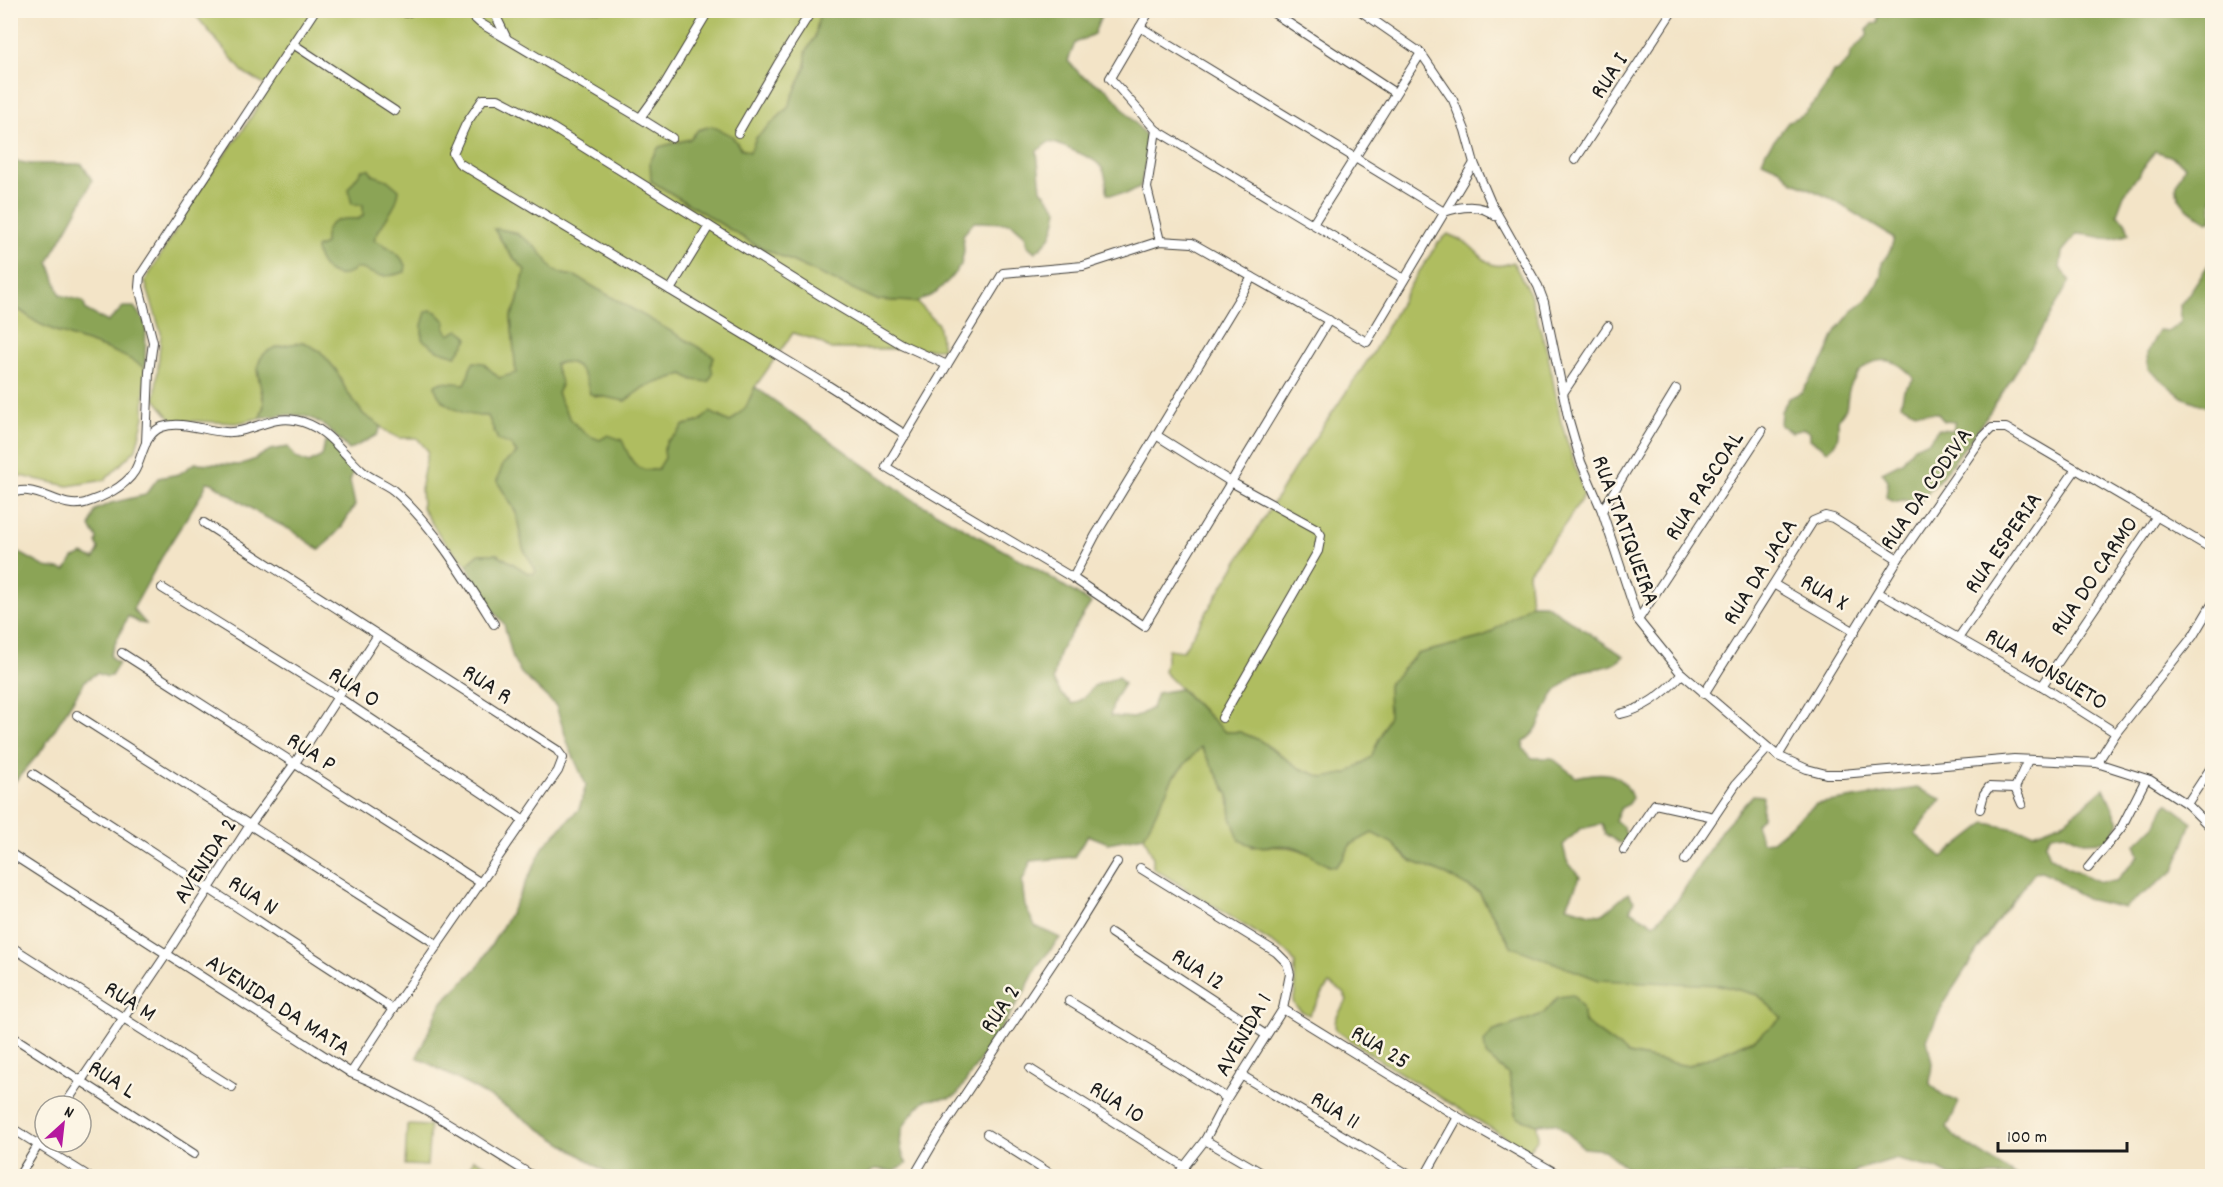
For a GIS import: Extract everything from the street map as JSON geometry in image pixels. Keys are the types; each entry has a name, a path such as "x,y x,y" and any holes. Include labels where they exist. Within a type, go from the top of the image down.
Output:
{"street":[{"path":"146,443 149,372 153,342 139,287 140,276 315,10"},
{"path":"400,10 406,13 415,10"},
{"path":"466,10 480,23 672,138"},
{"path":"493,10 508,39"},
{"path":"640,118 664,85 709,10"},
{"path":"738,134 812,10"},
{"path":"1150,10 1110,78 1156,130 1404,279"},
{"path":"1269,10 1395,93"},
{"name":"RUA ITATIQUEIRA","path":"1359,10 1421,53 1453,100 1465,130 1474,163 1506,232 1534,279 1544,302 1563,393 1581,462 1602,511 1638,620 1682,674 1778,756 1807,769 1826,774 2028,760 2097,763 2146,779 2187,804 2212,829"},
{"name":"RUA I","path":"1575,160 1673,10"},
{"path":"1140,27 1444,212 1456,208 1479,207 1489,211 1499,220 1506,232"},
{"path":"293,44 395,111"},
{"path":"1313,224 1421,53"},
{"path":"906,435 826,384 459,163 453,153 466,124 483,99 498,99 548,126 901,344 947,365"},
{"path":"1156,130 1147,188 1160,241"},
{"path":"1329,320 1144,626 1073,578 886,467 1003,273 1083,266 1160,241 1192,243 1329,320 1367,342 1474,163"},
{"path":"670,290 709,226"},
{"path":"1073,578 1095,536 1252,277"},
{"path":"1563,393 1608,326"},
{"path":"1602,511 1676,389"},
{"path":"10,493 26,490 69,505 86,503 127,481 135,471 146,443 154,432 172,425 234,432 268,421 284,419 305,423 323,430 363,472 392,490 425,524 461,572 494,624"},
{"name":"RUA DA CODIVA","path":"1778,756 1898,559 1982,438 1992,428 2006,428 2212,549"},
{"name":"RUA PASCOAL","path":"1638,620 1762,431"},
{"path":"1156,435 1231,482 1317,529 1321,535 1311,562 1222,718"},
{"name":"RUA ESPERIA","path":"1959,637 2076,469"},
{"name":"RUA DA JACA","path":"1704,694 1813,521 1825,516 1833,518 1898,559"},
{"name":"RUA DO CARMO","path":"2042,686 2157,516"},
{"path":"204,523 378,635"},
{"name":"RUA X","path":"1774,585 1855,632"},
{"name":"RUA O","path":"162,588 338,697 524,820"},
{"name":"RUA MONSUETO","path":"1879,593 2042,686 2116,733 2193,636 2212,604"},
{"name":"AVENIDA 2","path":"72,1094 250,825 295,763 378,635"},
{"name":"RUA R","path":"378,635 557,750 563,758 558,771 524,820"},
{"name":"RUA P","path":"122,653 481,883"},
{"path":"1620,714 1635,711 1671,686 1682,674"},
{"path":"77,715 438,945"},
{"path":"2097,763 2116,733"},
{"path":"1685,860 1737,784 1768,748"},
{"path":"2022,804 2015,788 2028,760"},
{"path":"2187,804 2212,766"},
{"name":"RUA N","path":"33,774 393,1009"},
{"path":"2088,868 2121,828 2146,779"},
{"path":"1980,809 1984,794 1989,787 2015,788"},
{"path":"1624,850 1655,804 1714,817"},
{"path":"351,1073 524,820"},
{"name":"AVENIDA DA MATA","path":"10,853 351,1073 386,1087 533,1176"},
{"name":"RUA 2","path":"914,1176 938,1135 1117,862"},
{"name":"AVENIDA 1","path":"1140,868 1276,952 1287,963 1290,974 1283,1009 1227,1098 1205,1140 1177,1176"},
{"name":"RUA 12","path":"1111,933 1266,1035"},
{"name":"RUA M","path":"10,946 232,1087"},
{"path":"1069,1001 1227,1098"},
{"name":"RUA 25","path":"1283,1009 1458,1117 1561,1176"},
{"name":"RUA L","path":"10,1035 194,1154"},
{"name":"RUA 10","path":"1030,1069 1185,1167"},
{"name":"RUA 11","path":"1241,1076 1411,1176"},
{"path":"1425,1176 1458,1117"},
{"path":"10,1127 33,1142"},
{"path":"987,1134 1054,1176"},
{"path":"1205,1140 1267,1176"},
{"path":"20,1176 33,1154"},
{"path":"53,1154 88,1176"}],"green space":[{"path":"1954,10 2212,11 2212,220 2208,222 2191,211 2178,196 2177,183 2185,165 2170,156 2155,151 2124,195 2117,214 2126,222 2129,234 2107,238 2077,234 2062,252 2060,268 2070,281 2019,368 1982,423 1920,502 1903,500 1894,502 1886,497 1888,480 1882,472 1902,462 1914,447 1929,441 1938,429 1953,430 1955,422 1944,421 1937,413 1915,412 1901,404 1904,390 1914,379 1898,364 1889,361 1872,363 1857,375 1848,394 1846,408 1838,420 1836,441 1828,451 1810,439 1810,432 1804,429 1792,432 1780,425 1781,411 1789,398 1802,392 1824,359 1837,330 1877,285 1882,263 1890,251 1894,238 1830,198 1792,181 1780,169 1762,161 1766,151 1789,121 1804,114 1825,88 1833,72 1838,71 1849,60 1850,53 1867,36 1867,30 1872,24 1878,22 1878,15 1882,11 1944,11 1947,14"},
{"path":"192,11 822,11 815,37 806,52 806,66 787,109 756,138 750,153 741,149 732,136 712,126 698,130 691,139 659,148 651,181 752,243 877,300 917,302 938,324 943,349 831,349 816,340 793,333 755,387 746,407 730,423 720,416 684,425 667,441 664,449 665,458 659,469 639,468 632,462 627,452 587,436 567,416 557,393 561,386 555,364 563,362 576,366 584,375 594,396 625,401 644,387 683,374 693,380 711,365 714,357 575,276 562,274 551,268 537,249 515,232 494,229 510,254 525,270 517,304 511,317 516,374 499,378 483,363 470,368 470,377 465,384 435,385 437,393 448,405 472,415 488,416 498,440 511,445 517,454 497,481 516,512 523,548 536,571 534,574 528,573 497,554 479,554 467,565 442,539 422,508 421,485 428,451 417,438 399,438 364,415 347,392 336,370 320,351 303,342 274,348 257,371 264,404 260,418 237,423 172,420 155,399 161,333 145,281 204,183 243,130 269,88 243,72"},
{"path":"822,11 1103,11 1094,34 1075,43 1068,61 1081,75 1108,90 1146,136 1146,162 1140,187 1126,194 1107,194 1105,173 1099,164 1088,157 1049,142 1037,151 1041,189 1058,210 1054,229 1046,243 1035,252 1027,245 1025,235 1011,223 974,222 963,235 964,251 961,265 934,294 917,302 877,300 752,243 651,181 650,161 659,147 690,139 698,130 712,126 732,136 741,149 750,152 756,138 787,109 806,66 806,52 815,37"},
{"path":"10,160 30,164 82,164 92,180 49,262 60,295 83,301 86,310 108,322 123,307 134,307 146,323 145,368 108,349 42,325 11,306"},
{"path":"369,169 373,175 387,180 399,190 392,210 374,240 399,256 406,265 405,272 382,276 355,268 349,273 336,275 320,262 316,248 325,244 327,230 334,222 358,219 363,216 363,205 352,204 348,189 362,170"},
{"path":"494,229 509,231 522,237 540,252 555,271 575,276 714,356 711,365 713,374 708,382 693,380 683,374 644,387 625,401 590,394 580,369 570,363 555,364 561,381 557,393 568,416 585,433 600,440 608,435 622,440 631,459 638,467 643,470 658,469 665,458 664,449 667,441 684,425 699,422 710,412 730,422 746,407 755,387 912,499 1042,572 1091,603 1060,650 1053,680 1061,694 1073,704 1085,697 1094,686 1118,677 1124,684 1115,698 1110,716 1134,718 1152,708 1157,693 1180,689 1225,732 1240,732 1259,740 1299,768 1324,778 1348,773 1371,757 1389,716 1388,685 1417,654 1484,637 1531,604 1545,604 1624,656 1612,665 1583,671 1572,676 1554,694 1536,730 1524,741 1523,748 1532,758 1552,758 1576,777 1602,773 1617,777 1628,789 1632,798 1629,804 1621,808 1615,820 1623,827 1627,836 1625,842 1619,843 1605,834 1602,824 1580,829 1563,845 1567,861 1580,877 1567,906 1590,913 1603,914 1628,893 1634,901 1630,910 1654,924 1677,901 1722,829 1753,795 1763,796 1762,817 1756,824 1762,842 1772,841 1816,804 1917,788 1941,799 1915,834 1942,857 1986,823 2034,833 2065,821 2104,788 2119,822 2109,841 2083,842 2065,833 2051,835 2045,844 2050,856 2067,867 2100,882 2116,881 2139,856 2135,844 2155,826 2167,803 2192,822 2174,871 2124,908 2086,899 2048,874 2041,871 2035,872 1992,928 1945,1001 1927,1039 1932,1063 1930,1084 1943,1095 1959,1102 1947,1128 1955,1137 2016,1176 1950,1176 1937,1169 1894,1159 1857,1170 1851,1176 1637,1176 1604,1150 1584,1148 1556,1123 1537,1124 1517,1117 1509,1075 1486,1055 1484,1042 1492,1032 1543,1014 1558,997 1573,995 1582,1007 1584,1022 1628,1054 1688,1066 1755,1039 1782,1018 1758,995 1720,985 1599,980 1512,947 1479,892 1447,875 1409,860 1392,843 1372,833 1350,845 1344,858 1335,867 1291,846 1247,844 1239,840 1231,817 1229,795 1201,747 1174,776 1144,836 1108,843 1088,835 1074,857 1031,861 1022,882 1025,906 1035,926 1060,938 1038,965 1024,993 957,1095 925,1100 906,1122 902,1129 901,1145 907,1164 894,1171 875,1169 865,1176 612,1176 497,1101 417,1057 442,1002 478,967 510,914 544,846 579,809 586,785 569,747 556,706 521,673 513,659 504,624 481,595 467,565 479,554 497,554 528,573 534,574 536,571 523,548 516,512 497,481 503,464 517,453 511,445 498,440 488,416 472,415 448,405 437,393 435,385 442,382 465,384 474,362 483,363 499,378 516,373 511,317 517,304 525,270 510,254"},
{"path":"1448,234 1467,243 1488,263 1498,266 1513,262 1530,294 1548,355 1561,422 1584,495 1528,573 1531,604 1484,637 1417,654 1388,685 1389,716 1371,758 1348,773 1324,778 1299,768 1259,740 1240,732 1225,732 1164,672 1168,649 1183,651 1294,469 1372,354 1411,284 1438,243"},
{"path":"2212,260 2212,409 2182,397 2148,369 2147,353 2159,330 2169,331 2181,322 2180,305"},
{"path":"10,306 55,331 108,349 145,368 144,417 136,449 105,480 68,486 11,474"},
{"path":"430,310 436,312 446,322 445,328 449,335 459,330 466,334 468,339 456,356 437,350 422,339 422,325 426,312"},
{"path":"303,342 320,351 336,370 347,392 364,415 381,426 377,435 349,450 328,429 310,418 289,415 260,418 264,397 258,373 260,359 274,348"},
{"path":"325,441 332,443 353,472 350,481 355,505 341,528 320,550 291,530 261,515 207,482 133,609 146,624 139,623 128,616 110,655 119,663 111,676 107,677 97,673 85,681 42,750 11,786 11,548 45,567 66,570 73,558 83,554 94,559 99,549 96,543 97,538 90,527 95,510 111,503 145,495 158,478 179,474 195,463 239,465 270,450 288,447 296,458 309,463 322,456"},
{"path":"1201,747 1229,795 1231,817 1252,847 1274,846 1301,850 1328,866 1344,858 1350,845 1372,833 1392,843 1409,860 1447,875 1479,893 1512,947 1720,985 1758,995 1783,1018 1755,1039 1688,1066 1628,1054 1584,1022 1582,1007 1558,997 1543,1014 1492,1032 1486,1055 1509,1075 1517,1117 1537,1124 1538,1138 1528,1151 1379,1060 1336,1030 1336,1018 1347,1000 1337,988 1329,984 1309,1015 1301,1011 1293,1003 1295,963 1287,952 1153,868 1153,858 1144,836 1174,776"},
{"path":"407,1125 430,1126 427,1166 405,1165"},
{"path":"474,1159 507,1176 465,1176"}]}
